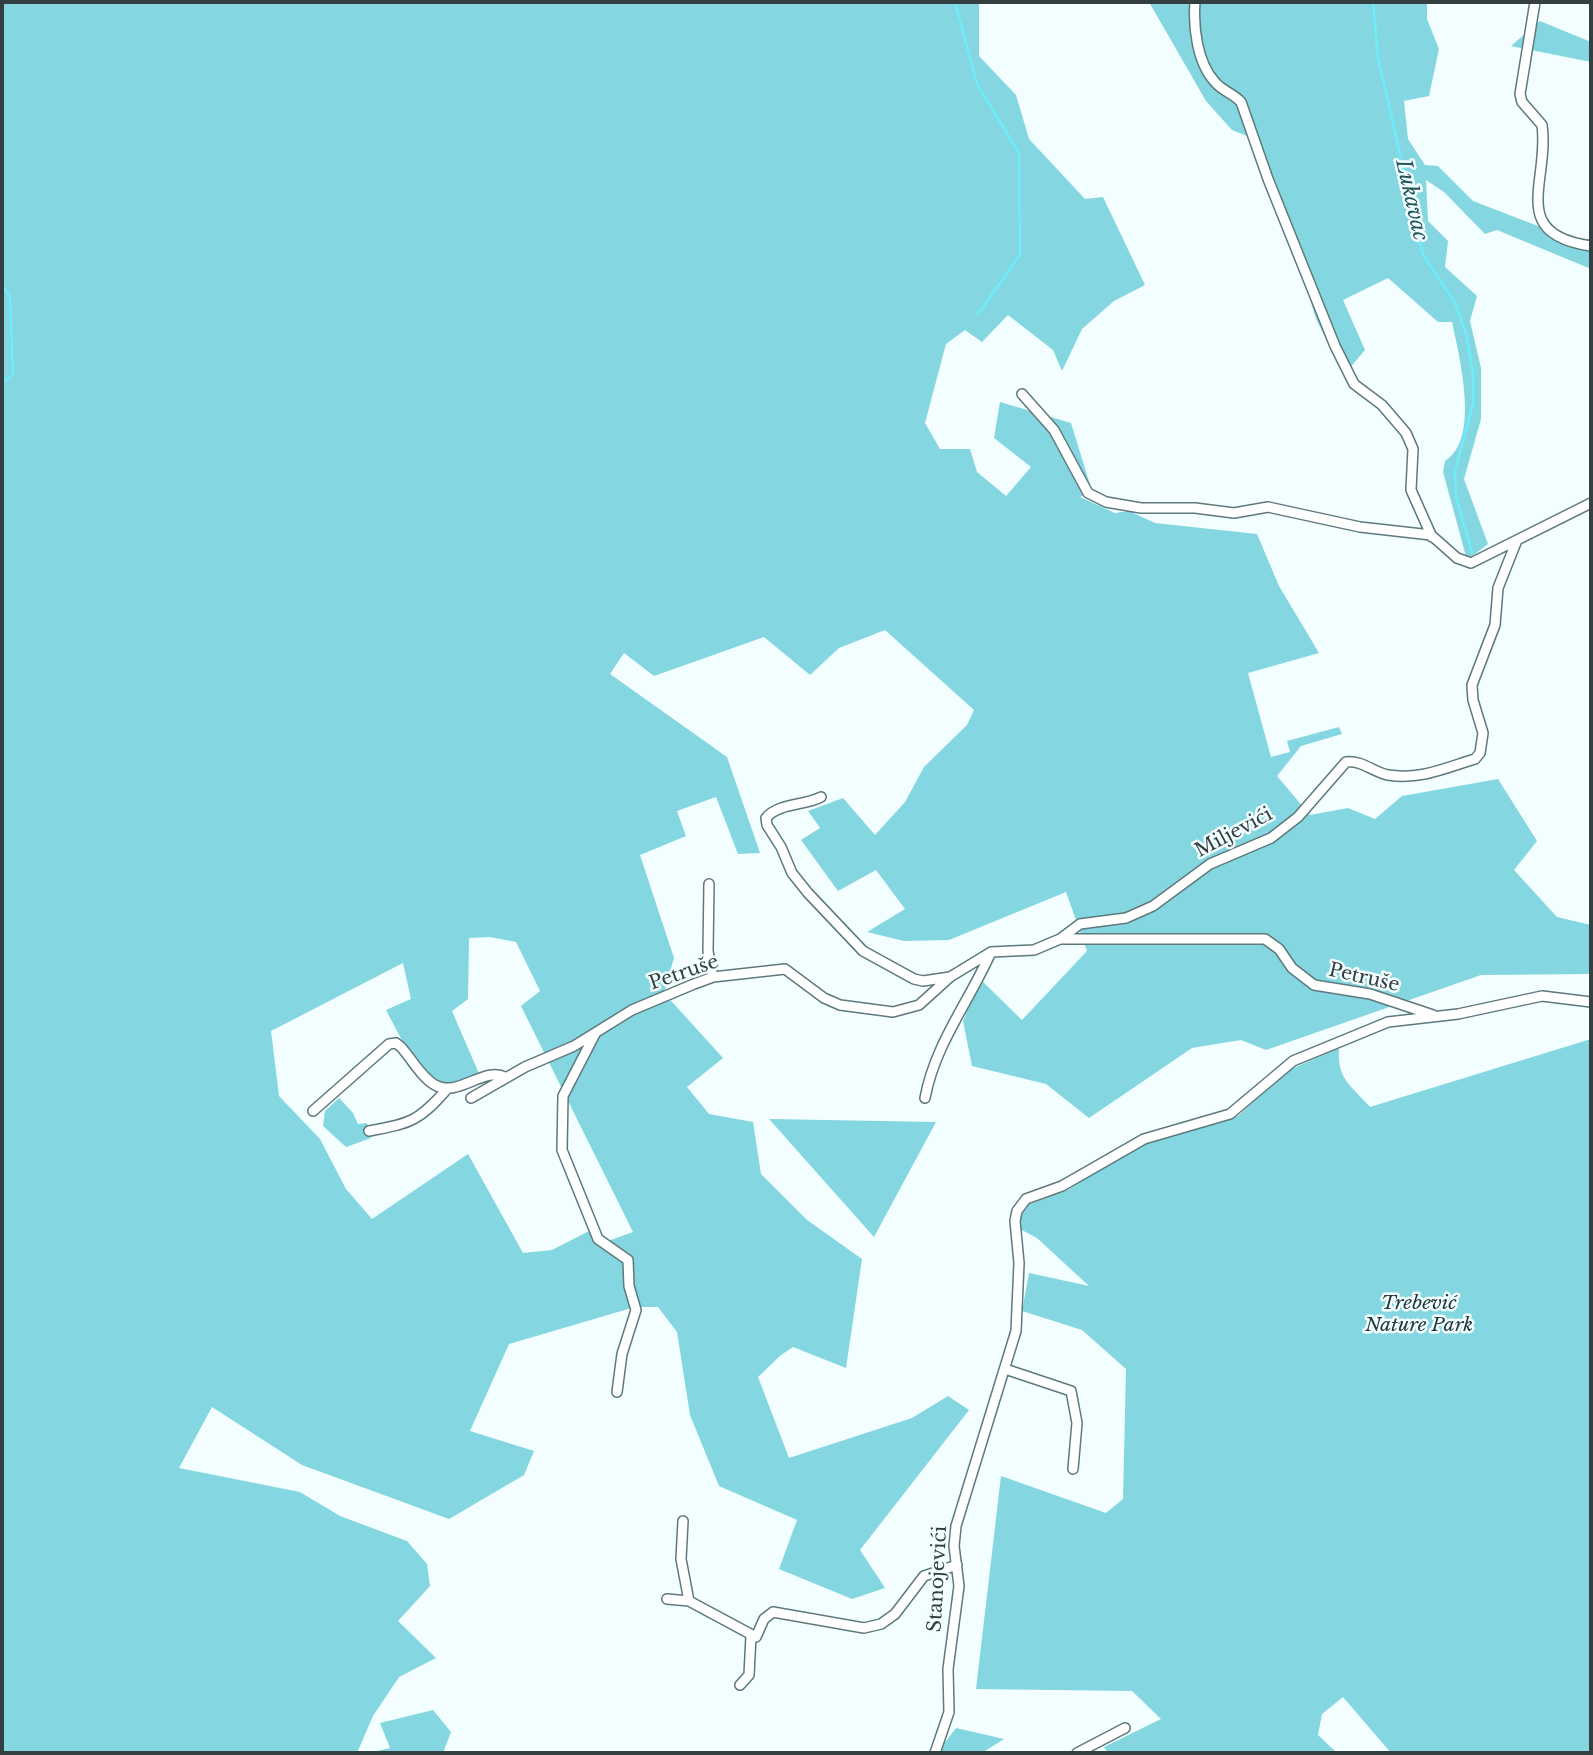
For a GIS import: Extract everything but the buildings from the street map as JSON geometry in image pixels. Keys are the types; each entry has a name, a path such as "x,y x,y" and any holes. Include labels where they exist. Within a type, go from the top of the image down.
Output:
{"street":[{"path":"1195,2 1195,25 1208,74 1216,85 1234,94 1241,102 1268,179 1335,346 1354,384 1382,405 1406,433 1413,449 1411,490 1432,537 1457,558 1471,564 1591,503"},
{"path":"1535,2 1520,94 1522,102 1542,125 1538,213 1544,226 1555,237 1568,243 1591,246"},
{"path":"1022,394 1054,430 1088,493 1118,506 1195,508 1234,513 1268,506 1360,527 1432,537"},
{"name":"Miljevići","path":"1060,939 1080,924 1126,918 1144,910 1210,864 1271,838 1298,817 1346,762 1354,761 1387,774 1431,776 1475,759 1483,733 1473,700 1472,685 1495,625 1498,588 1517,540"},
{"name":"Petruše","path":"821,797 810,803 776,809 766,818 769,830 798,882 863,951 914,979 923,981 950,977"},
{"path":"709,884 708,951 713,977"},
{"path":"1080,924 1087,940"},
{"name":"Petruše","path":"471,1098 505,1077 595,1033 632,1010 713,977 785,969 824,998 858,1009 894,1012 926,1001 950,977 991,952 1034,950 1060,939 1265,939 1279,949 1292,968 1314,985 1370,994 1437,1017"},
{"path":"925,1098 928,1080 948,1031 991,952"},
{"path":"1437,1017 1542,996 1591,1002"},
{"name":"Stanojevići","path":"935,1753 949,1712 948,1670 959,1586 954,1546 957,1526 1016,1331 1019,1263 1015,1221 1017,1211 1026,1199 1062,1186 1144,1139 1230,1114 1293,1061 1388,1022 1437,1017"},
{"path":"595,1033 563,1096 562,1150 598,1239 628,1260 629,1286 636,1310 622,1354 617,1392"},
{"path":"313,1111 389,1044 401,1046 435,1085 448,1088 489,1076 505,1077"},
{"path":"369,1131 397,1126 425,1115 448,1088"},
{"path":"1005,1369 1071,1391 1077,1423 1073,1468"},
{"path":"683,1521 681,1559 689,1601"},
{"path":"667,1599 689,1601 756,1637 764,1619 773,1612 864,1628 881,1624 895,1614 923,1576 957,1564"},
{"path":"740,1685 749,1675 751,1636"},
{"path":"1077,1753 1125,1728"}],"green space":[{"path":"2,2 979,2 979,56 1016,95 1029,139 1085,199 1103,197 1145,285 1114,301 1082,329 1062,371 1053,350 1008,315 982,342 965,330 946,344 925,423 940,449 970,449 977,472 1006,496 1031,467 994,438 1000,402 1071,423 1092,491 1080,497 1115,513 1129,511 1155,523 1257,534 1279,586 1319,653 1248,673 1271,757 1290,752 1287,741 1339,727 1342,734 1301,746 1277,776 1310,815 1348,808 1375,819 1402,796 1498,779 1537,841 1514,870 1557,917 1591,925 1591,974 1481,975 1266,1050 1241,1040 1192,1048 1089,1118 1046,1084 972,1066 963,1021 980,979 1022,1020 1087,951 1066,892 949,940 904,941 867,932 905,909 876,870 838,891 801,840 820,828 808,811 843,798 875,835 905,802 924,767 967,725 974,710 885,630 839,648 810,675 764,637 654,676 624,653 610,674 727,757 760,853 738,854 716,797 677,811 686,836 640,855 674,958 664,993 723,1058 687,1087 709,1114 753,1122 761,1174 807,1220 862,1259 846,1368 793,1347 758,1377 789,1458 912,1418 948,1396 969,1410 860,1550 885,1588 852,1599 779,1569 797,1520 719,1486 690,1415 677,1332 658,1307 635,1307 509,1344 470,1431 534,1451 524,1475 449,1519 302,1465 212,1407 179,1468 300,1492 340,1516 407,1541 427,1564 430,1586 398,1621 436,1658 399,1677 373,1716 357,1753 2,1753","holes":["490,937 516,942 540,991 521,1006 633,1232 605,1242 591,1230 552,1250 523,1253 468,1154 372,1219 346,1189 320,1139 279,1096 271,1031 403,963 411,999 386,1010 406,1048 438,1084 454,1085 480,1076 452,1011 468,999 469,938"]},
{"path":"1149,2 1427,2 1427,19 1439,49 1429,96 1404,101 1408,139 1425,165 1438,166 1473,201 1569,238 1591,239 1591,269 1497,230 1485,234 1444,192 1426,180 1428,221 1448,241 1445,267 1477,296 1470,321 1481,368 1481,419 1464,479 1488,544 1467,560 1443,472 1445,461 1456,450 1462,435 1465,416 1465,396 1452,322 1438,322 1388,278 1343,300 1365,350 1344,375 1316,319 1284,212 1255,139 1232,130 1206,101"},
{"path":"1540,21 1591,42 1591,62 1511,46"},
{"name":"Trebević Nature Park","path":"1591,1039 1591,1753 1391,1753 1343,1697 1322,1714 1318,1735 1337,1753 1108,1753 1104,1747 1161,1719 1132,1691 976,1689 1001,1476 1106,1513 1123,1499 1126,1369 1082,1330 1022,1311 1029,1273 1089,1286 1037,1238 1018,1228 1019,1216 1028,1205 1068,1190 1139,1145 1179,1130 1238,1116 1287,1071 1339,1048 1343,1075 1370,1107"},
{"path":"339,1098 353,1113 358,1124 367,1123 371,1138 346,1147 323,1126 325,1111"},
{"path":"769,1119 936,1122 874,1237"},
{"path":"433,1710 451,1732 443,1753 369,1753 390,1748 380,1723"},
{"path":"956,1728 1004,1739 985,1751 987,1753 937,1753"}],"waterway":[{"path":"955,2 977,84 1019,153 1020,255 978,314"},
{"name":"Lukavac","path":"1373,2 1378,58 1423,255 1455,303 1467,337 1473,375 1473,404 1455,471 1456,496 1472,552"},
{"path":"2,284 10,297 13,374 2,383"}]}
